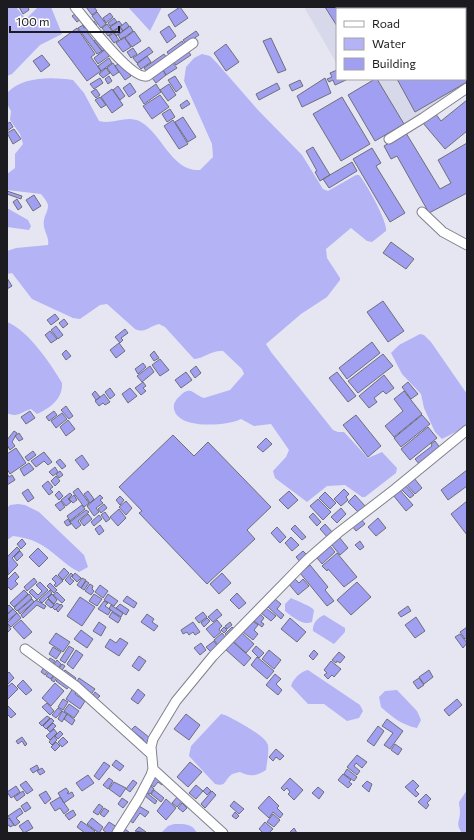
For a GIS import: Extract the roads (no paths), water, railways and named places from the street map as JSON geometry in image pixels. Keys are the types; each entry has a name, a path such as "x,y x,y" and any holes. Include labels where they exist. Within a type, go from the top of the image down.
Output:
{"street":[{"path":"75,7 112,52 132,71 140,76 147,76 193,42"},
{"path":"388,139 424,118 467,88"},
{"path":"422,212 443,232 467,245"},
{"path":"117,833 139,798 153,769 151,747 153,739 176,701 213,656 307,560 338,533 467,430"},
{"path":"25,649 76,686 152,754"},
{"path":"153,769 223,833"}],"water":[{"path":"7,7 16,7 26,19 37,8 51,7 62,34 40,45 12,74 7,76"},
{"path":"128,7 162,7 150,31"},
{"path":"202,54 210,56 217,63 257,109 302,155 323,189 328,191 356,175 359,175 371,194 384,220 386,231 372,242 367,241 351,228 326,249 327,258 340,280 327,297 301,314 266,344 333,430 344,432 368,458 382,452 397,468 396,473 365,497 362,497 345,485 327,486 307,502 275,478 273,471 286,457 289,450 271,424 254,426 241,419 225,423 204,424 193,423 177,416 174,409 174,403 185,392 191,391 204,398 230,390 244,374 242,369 223,351 194,359 165,327 159,324 142,331 135,329 107,304 100,305 80,319 73,318 32,299 12,273 7,274 7,251 16,248 48,245 48,239 44,227 44,218 48,205 41,194 7,190 7,174 15,168 15,154 23,144 20,134 10,120 11,111 7,104 7,93 21,83 38,79 56,78 73,80 84,93 99,121 110,122 131,119 141,122 182,165 190,169 200,170 213,157 212,144 184,81 186,67 194,58"},
{"path":"7,208 28,220 31,226 29,230 7,227"},
{"path":"7,322 23,332 31,340 45,357 62,383 62,389 55,402 47,409 37,414 31,409 17,415 7,413"},
{"path":"420,334 424,335 431,342 467,394 467,426 442,439 435,432 424,408 421,394 402,374 391,353 399,345"},
{"path":"10,505 25,505 39,512 84,555 88,567 79,572 68,566 43,546 29,539 13,536 7,540 7,508"},
{"path":"291,598 314,610 312,622 301,622 285,611 285,604"},
{"path":"324,615 345,628 345,632 334,644 313,631 313,626 316,621"},
{"path":"308,670 360,705 363,711 359,718 347,721 324,704 308,704 291,686 298,676"},
{"path":"397,690 417,711 421,720 417,728 398,720 381,707 379,697 385,691"},
{"path":"221,714 249,728 266,741 268,745 268,758 266,770 259,774 253,775 247,775 240,772 234,773 223,784 219,785 215,784 189,756 191,746"},
{"path":"467,790 467,833 462,833 458,825 460,812 459,802"},
{"path":"174,824 184,824 193,827 197,833 161,833 168,826"}]}
